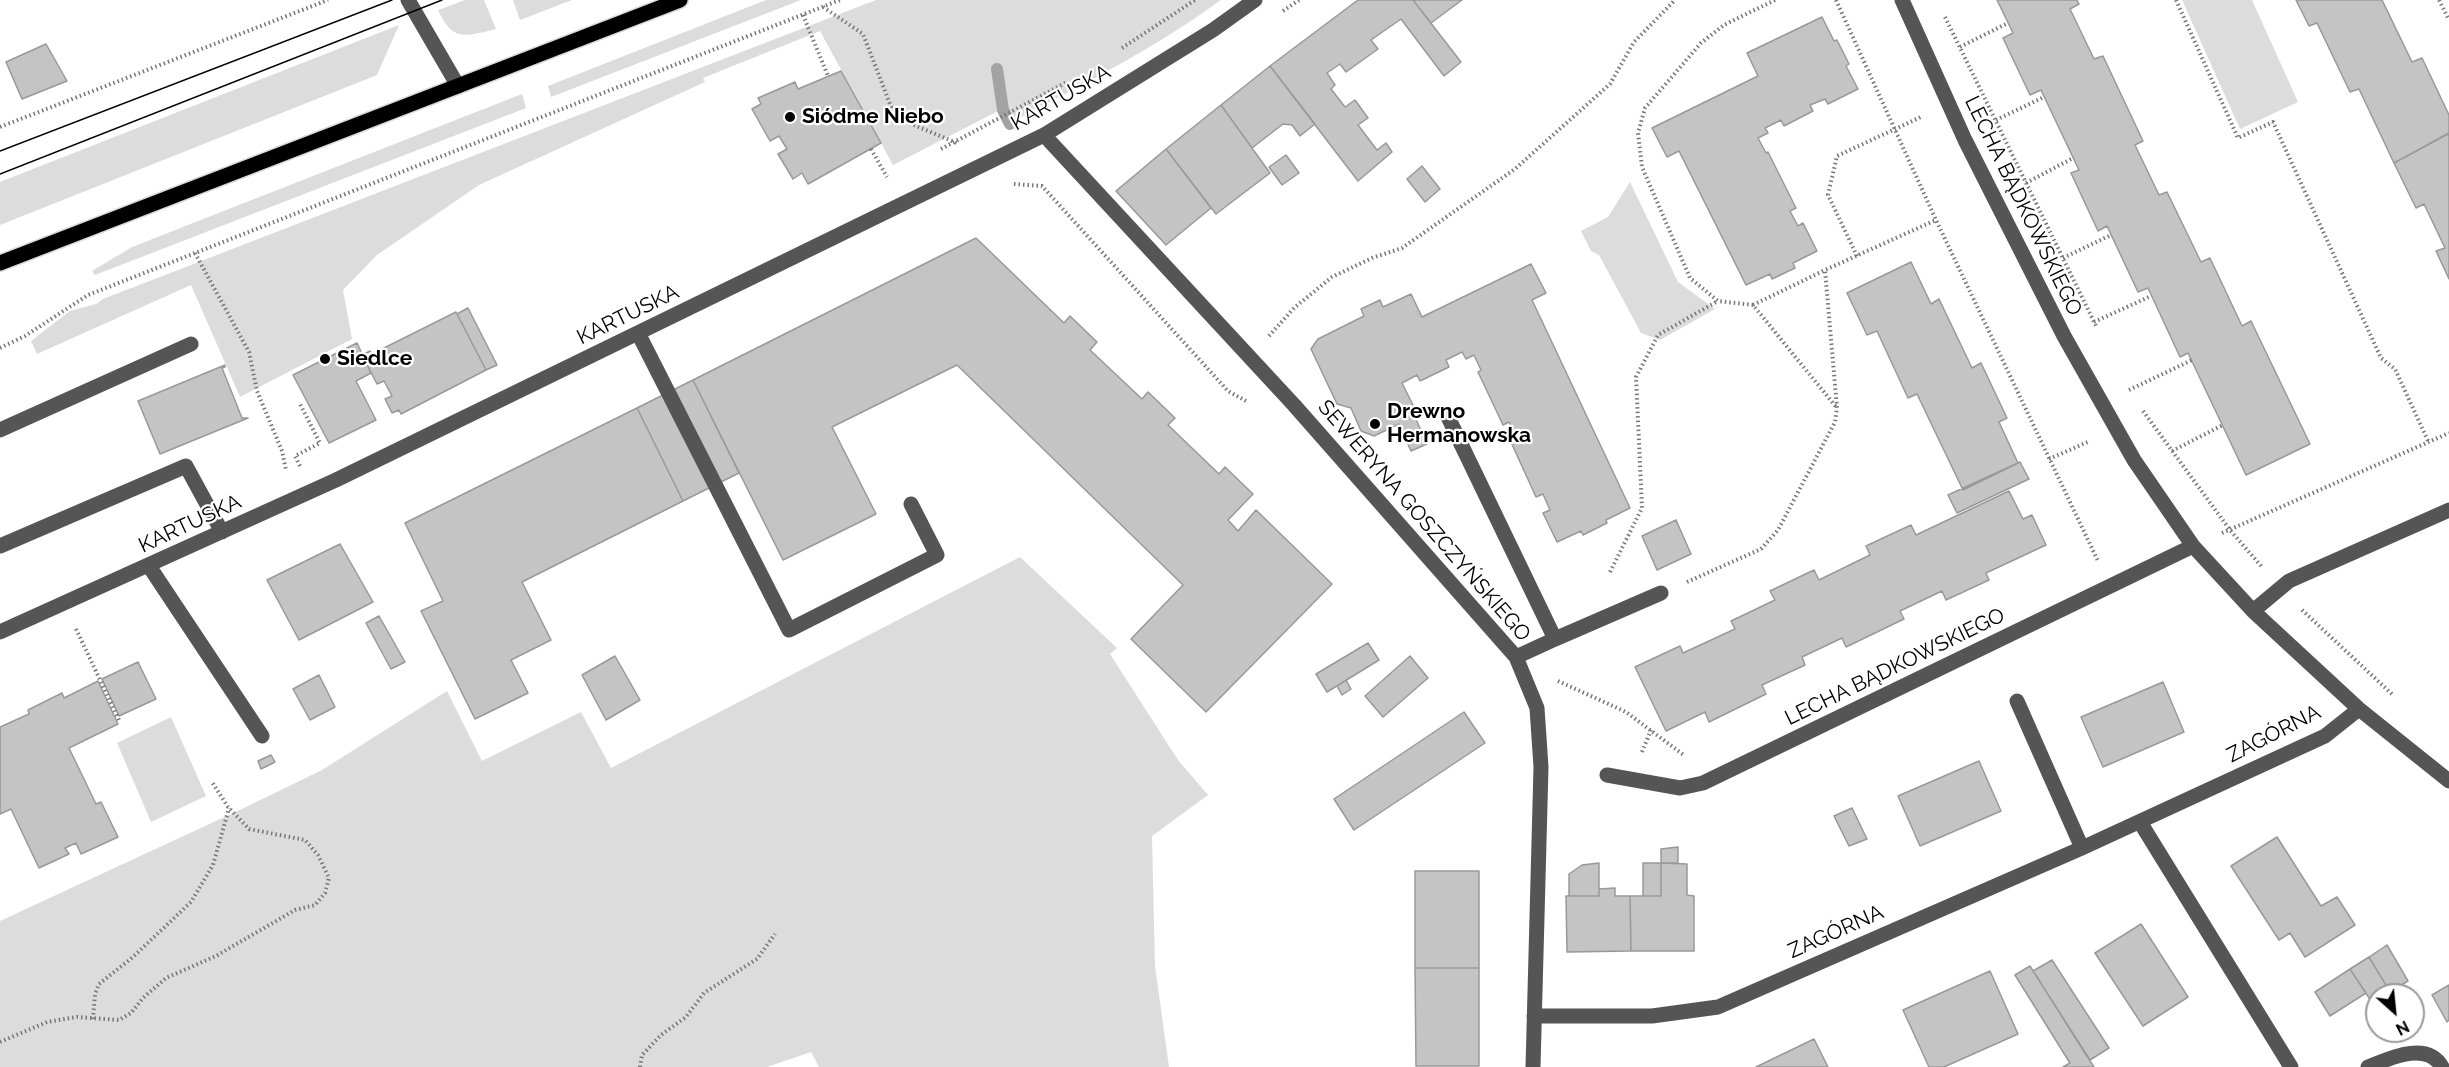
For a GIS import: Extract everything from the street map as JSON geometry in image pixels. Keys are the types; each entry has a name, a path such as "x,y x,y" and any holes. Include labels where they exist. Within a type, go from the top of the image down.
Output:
{"main road":[{"path":"0,263 680,0"}],"street":[{"path":"408,0 458,86"},
{"name":"KARTUSKA","path":"0,632 358,469 1044,135 1213,30 1256,0"},
{"name":"LECHA BĄDKOWSKIEGO","path":"1902,0 1965,140 2064,336 2134,460 2193,546 2253,611 2359,709 2449,781"},
{"name":"SEWERYNA GOSZCZYŃSKIEGO","path":"1044,135 1294,405 1516,657 1537,708 1541,767 1533,1067"},
{"path":"638,333 789,630 937,555 911,504"},
{"path":"0,430 191,344"},
{"path":"1448,417 1555,639"},
{"path":"0,546 186,466 222,532"},
{"path":"2253,611 2289,581 2449,510"},
{"name":"LECHA BĄDKOWSKIEGO","path":"1607,775 1680,788 1703,783 2193,546"},
{"path":"149,566 262,736"},
{"path":"1516,657 1661,593"},
{"path":"2017,701 2082,848"},
{"name":"ZAGÓRNA","path":"1534,1016 1652,1016 1718,1006 2140,822 2325,736 2359,709"},
{"path":"2140,822 2291,1067"},
{"path":"2368,1067 2398,1054 2413,1052 2439,1062 2442,1067"}],"path":[{"path":"0,127 328,0"},
{"path":"0,348 25,336 88,295 840,0"},
{"path":"1120,49 1195,0"},
{"path":"1250,357 1294,308 1332,277 1372,258 1402,248 1515,169 1610,84 1634,42 1675,0"},
{"path":"1775,0 1724,25 1701,43 1645,108 1638,133 1642,167 1690,278 1718,301 1753,306 1825,270 1936,220"},
{"path":"1836,0 1936,220 2101,567"},
{"path":"2175,0 2238,138 2273,122 2381,358 2395,369 2428,441"},
{"path":"2439,0 2449,20"},
{"path":"823,7 863,34 895,117 993,159 1005,183 1042,186 1228,391 1275,416 1294,405"},
{"path":"1942,9 2099,332"},
{"path":"803,15 828,76"},
{"path":"1960,46 2008,23"},
{"path":"1001,119 1074,79"},
{"path":"1996,120 2044,97"},
{"path":"1857,256 1828,195 1837,156 1895,129"},
{"path":"871,149 887,177"},
{"path":"2026,183 2073,158"},
{"path":"2063,258 2111,235"},
{"path":"195,253 249,352 256,391 282,451 286,474"},
{"path":"1661,593 1761,549 1778,530 1834,422 1837,408 1825,270"},
{"path":"2094,322 2151,296"},
{"path":"1610,572 1642,508 1636,377 1658,335 1718,301"},
{"path":"1753,306 1837,408"},
{"path":"2129,390 2192,360"},
{"path":"2124,380 2134,396"},
{"path":"2138,403 2143,410"},
{"path":"300,404 320,443 295,456 300,467"},
{"path":"2172,452 2223,425"},
{"path":"2193,546 2449,433"},
{"path":"2049,459 2095,438"},
{"path":"75,628 120,722"},
{"path":"1537,648 1557,681 1626,712 1693,762"},
{"path":"0,1042 47,1022 78,1017 119,1020 131,1013 143,998 166,978 216,956 295,910 315,905 325,893 329,878 318,855 305,840 249,828 229,808 212,782"},
{"path":"93,1019 95,994 99,984 133,957 191,902 213,865 229,808"},
{"path":"640,1067 642,1055 661,1035 686,1017 704,993 757,959 775,934"}],"shaded area":[{"path":"465,0 484,0 496,29 468,35 449,28 438,10"},
{"path":"513,0 572,0 520,20"},
{"path":"766,0 801,0 551,97 548,86"},
{"path":"876,0 1221,0 1145,50 1012,122 1004,108 893,165 820,31 703,78 705,82 479,185 377,255 343,290 352,339 240,397 191,285 37,354 31,341 70,311 96,304 103,299"},
{"path":"2182,0 2252,0 2298,102 2240,129"},
{"path":"399,25 377,75 0,225 0,182"},
{"path":"522,94 526,108 95,275 92,271 132,247"},
{"path":"1630,182 1678,282 1715,309 1660,340 1641,333 1599,255 1591,251 1581,231 1608,217"},
{"path":"1020,557 1117,648 1110,654 1178,760 1208,795 1152,836 1155,966 1169,1067 819,1067 811,1052 767,1067 0,1067 0,921 322,770 447,691 482,761 581,712 611,768"},
{"path":"171,717 206,796 151,822 117,743"}],"building":[{"path":"1358,0 1413,0 1461,62 1444,76 1401,19 1371,40 1378,49 1346,72 1340,64 1327,73 1335,85 1331,89 1345,107 1355,100 1368,118 1358,125 1377,150 1386,143 1392,152 1358,181 1270,66"},
{"path":"1413,0 1462,0 1431,23"},
{"path":"1997,0 2077,0 2079,4 2070,9 2094,59 2103,56 2143,141 2135,145 2159,195 2167,192 2201,262 2210,258 2242,326 2251,321 2310,444 2246,475 2188,353 2180,357 2148,288 2138,292 2107,226 2098,231 2071,173 2079,170 2041,90 2030,95 2003,38 2013,33"},
{"path":"2296,0 2382,0 2412,62 2422,58 2449,115 2449,133 2394,163 2359,89 2350,92 2317,23 2309,26"},
{"path":"1822,17 1849,64 1846,66 1858,89 1828,104 1825,99 1810,105 1813,111 1784,126 1781,120 1765,128 1768,133 1758,138 1766,153 1768,152 1796,208 1790,211 1798,226 1803,223 1817,251 1793,263 1795,268 1772,279 1770,274 1746,285 1679,151 1667,157 1652,128 1758,76 1747,53"},
{"path":"46,44 67,81 22,99 6,62"},
{"path":"1270,66 1315,124 1300,136 1292,125 1283,124 1252,148 1221,105"},
{"path":"841,71 881,143 808,184 802,173 793,179 778,154 787,149 779,136 770,141 752,109 761,104 758,98 795,82 798,89"},
{"path":"1221,105 1270,173 1216,214 1166,149"},
{"path":"2448,134 2449,279 2436,251 2445,248 2424,204 2416,208 2394,163"},
{"path":"1166,149 1211,208 1166,245 1116,191"},
{"path":"1286,155 1299,173 1282,185 1269,167"},
{"path":"1422,166 1440,189 1425,202 1407,179"},
{"path":"976,238 1064,323 1070,316 1097,342 1090,350 1142,399 1148,392 1175,418 1168,425 1219,474 1225,467 1253,494 1228,520 1238,531 1256,510 1332,584 1206,712 1131,639 1183,585 957,365 832,427 876,514 783,560 693,380"},
{"path":"1911,262 1931,304 1939,299 1972,368 1981,363 2007,418 1999,422 2018,463 1963,490 1917,394 1908,398 1877,331 1867,335 1847,293"},
{"path":"1531,264 1546,293 1532,300 1630,508 1583,535 1581,531 1557,542 1543,513 1550,510 1543,494 1536,497 1510,440 1517,438 1509,422 1503,425 1478,372 1481,370 1474,355 1466,359 1462,352 1446,360 1449,367 1420,381 1417,375 1402,383 1418,415 1415,417 1427,444 1411,451 1399,424 1374,436 1361,431 1351,408 1337,404 1311,349 1318,339 1364,316 1361,309 1380,300 1383,307 1411,294 1422,317"},
{"path":"468,308 497,365 486,370 457,314"},
{"path":"456,312 486,370 401,414 399,410 392,413 385,399 392,396 384,381 377,384 362,355 370,351 372,354"},
{"path":"357,343 371,373 356,381 376,420 329,443 293,375"},
{"path":"225,365 222,368 242,418 248,418 160,454 138,401"},
{"path":"693,380 739,473 683,501 637,408"},
{"path":"637,408 683,501 522,582 551,640 511,660 528,693 475,719 421,611 443,601 405,523"},
{"path":"2020,462 2029,479 1957,513 1948,495"},
{"path":"2009,491 2023,519 2032,515 2046,545 1986,573 1989,580 1946,600 1942,591 1900,611 1904,619 1846,647 1842,638 1802,657 1805,665 1762,685 1766,694 1709,722 1705,712 1666,731 1635,667 1680,646 1683,653 1735,629 1731,621 1775,600 1770,591 1814,570 1819,580 1870,555 1866,546 1911,525 1916,535"},
{"path":"1676,520 1691,554 1657,570 1642,536"},
{"path":"340,544 373,602 299,640 267,580"},
{"path":"379,616 405,662 391,669 366,623"},
{"path":"1368,643 1379,660 1327,692 1316,674"},
{"path":"615,656 640,700 606,720 582,675"},
{"path":"1410,656 1428,678 1383,717 1365,696"},
{"path":"138,662 156,699 119,716 102,679"},
{"path":"319,675 335,707 310,720 293,689"},
{"path":"1346,680 1351,689 1342,695 1337,686"},
{"path":"98,681 118,724 69,748 96,804 101,802 118,837 81,854 76,843 65,848 69,854 39,868 11,809 0,814 0,727 29,714 28,710 62,693 64,698"},
{"path":"2163,682 2184,732 2103,767 2081,717"},
{"path":"1464,712 1485,743 1354,830 1334,799"},
{"path":"271,755 275,762 261,769 258,761"},
{"path":"1979,761 2001,811 1920,846 1898,796"},
{"path":"1852,808 1867,839 1849,846 1834,816"},
{"path":"2277,837 2321,906 2337,897 2355,925 2305,957 2290,933 2279,940 2231,866"},
{"path":"1678,847 1678,863 1661,863 1661,849"},
{"path":"1599,863 1599,896 1569,896 1569,874 1582,865"},
{"path":"1643,863 1661,863 1661,896 1643,896"},
{"path":"1661,863 1687,864 1687,895 1694,896 1694,951 1631,951 1630,896 1661,896"},
{"path":"1415,871 1479,871 1479,968 1415,968"},
{"path":"1615,888 1615,896 1630,896 1631,951 1567,952 1566,896 1599,896 1599,889"},
{"path":"2141,924 2188,997 2143,1026 2095,953"},
{"path":"2387,945 2408,981 2385,983 2369,957"},
{"path":"2369,957 2385,983 2365,983 2365,992 2350,969"},
{"path":"2052,960 2109,1048 2090,1060 2033,971"},
{"path":"2030,966 2094,1067 2063,1067 2070,1063 2015,975"},
{"path":"1415,968 1479,968 1479,1066 1416,1066"},
{"path":"2350,969 2365,994 2330,1016 2315,992"},
{"path":"1990,971 2018,1034 1944,1067 1929,1067 1903,1010"},
{"path":"2449,985 2449,1020 2447,1022 2432,995"},
{"path":"1814,1039 1828,1067 1756,1067"}],"waterway":[{"path":"997,69 1003,110 1010,124"}],"tram line":[{"path":"0,151 392,0"},
{"path":"0,174 442,0"}],"place":[{"name":"Siódme Niebo","path":"790,117"},
{"name":"Siedlce","path":"325,359"},
{"name":"Drewno Hermanowska","path":"1375,424"}]}
